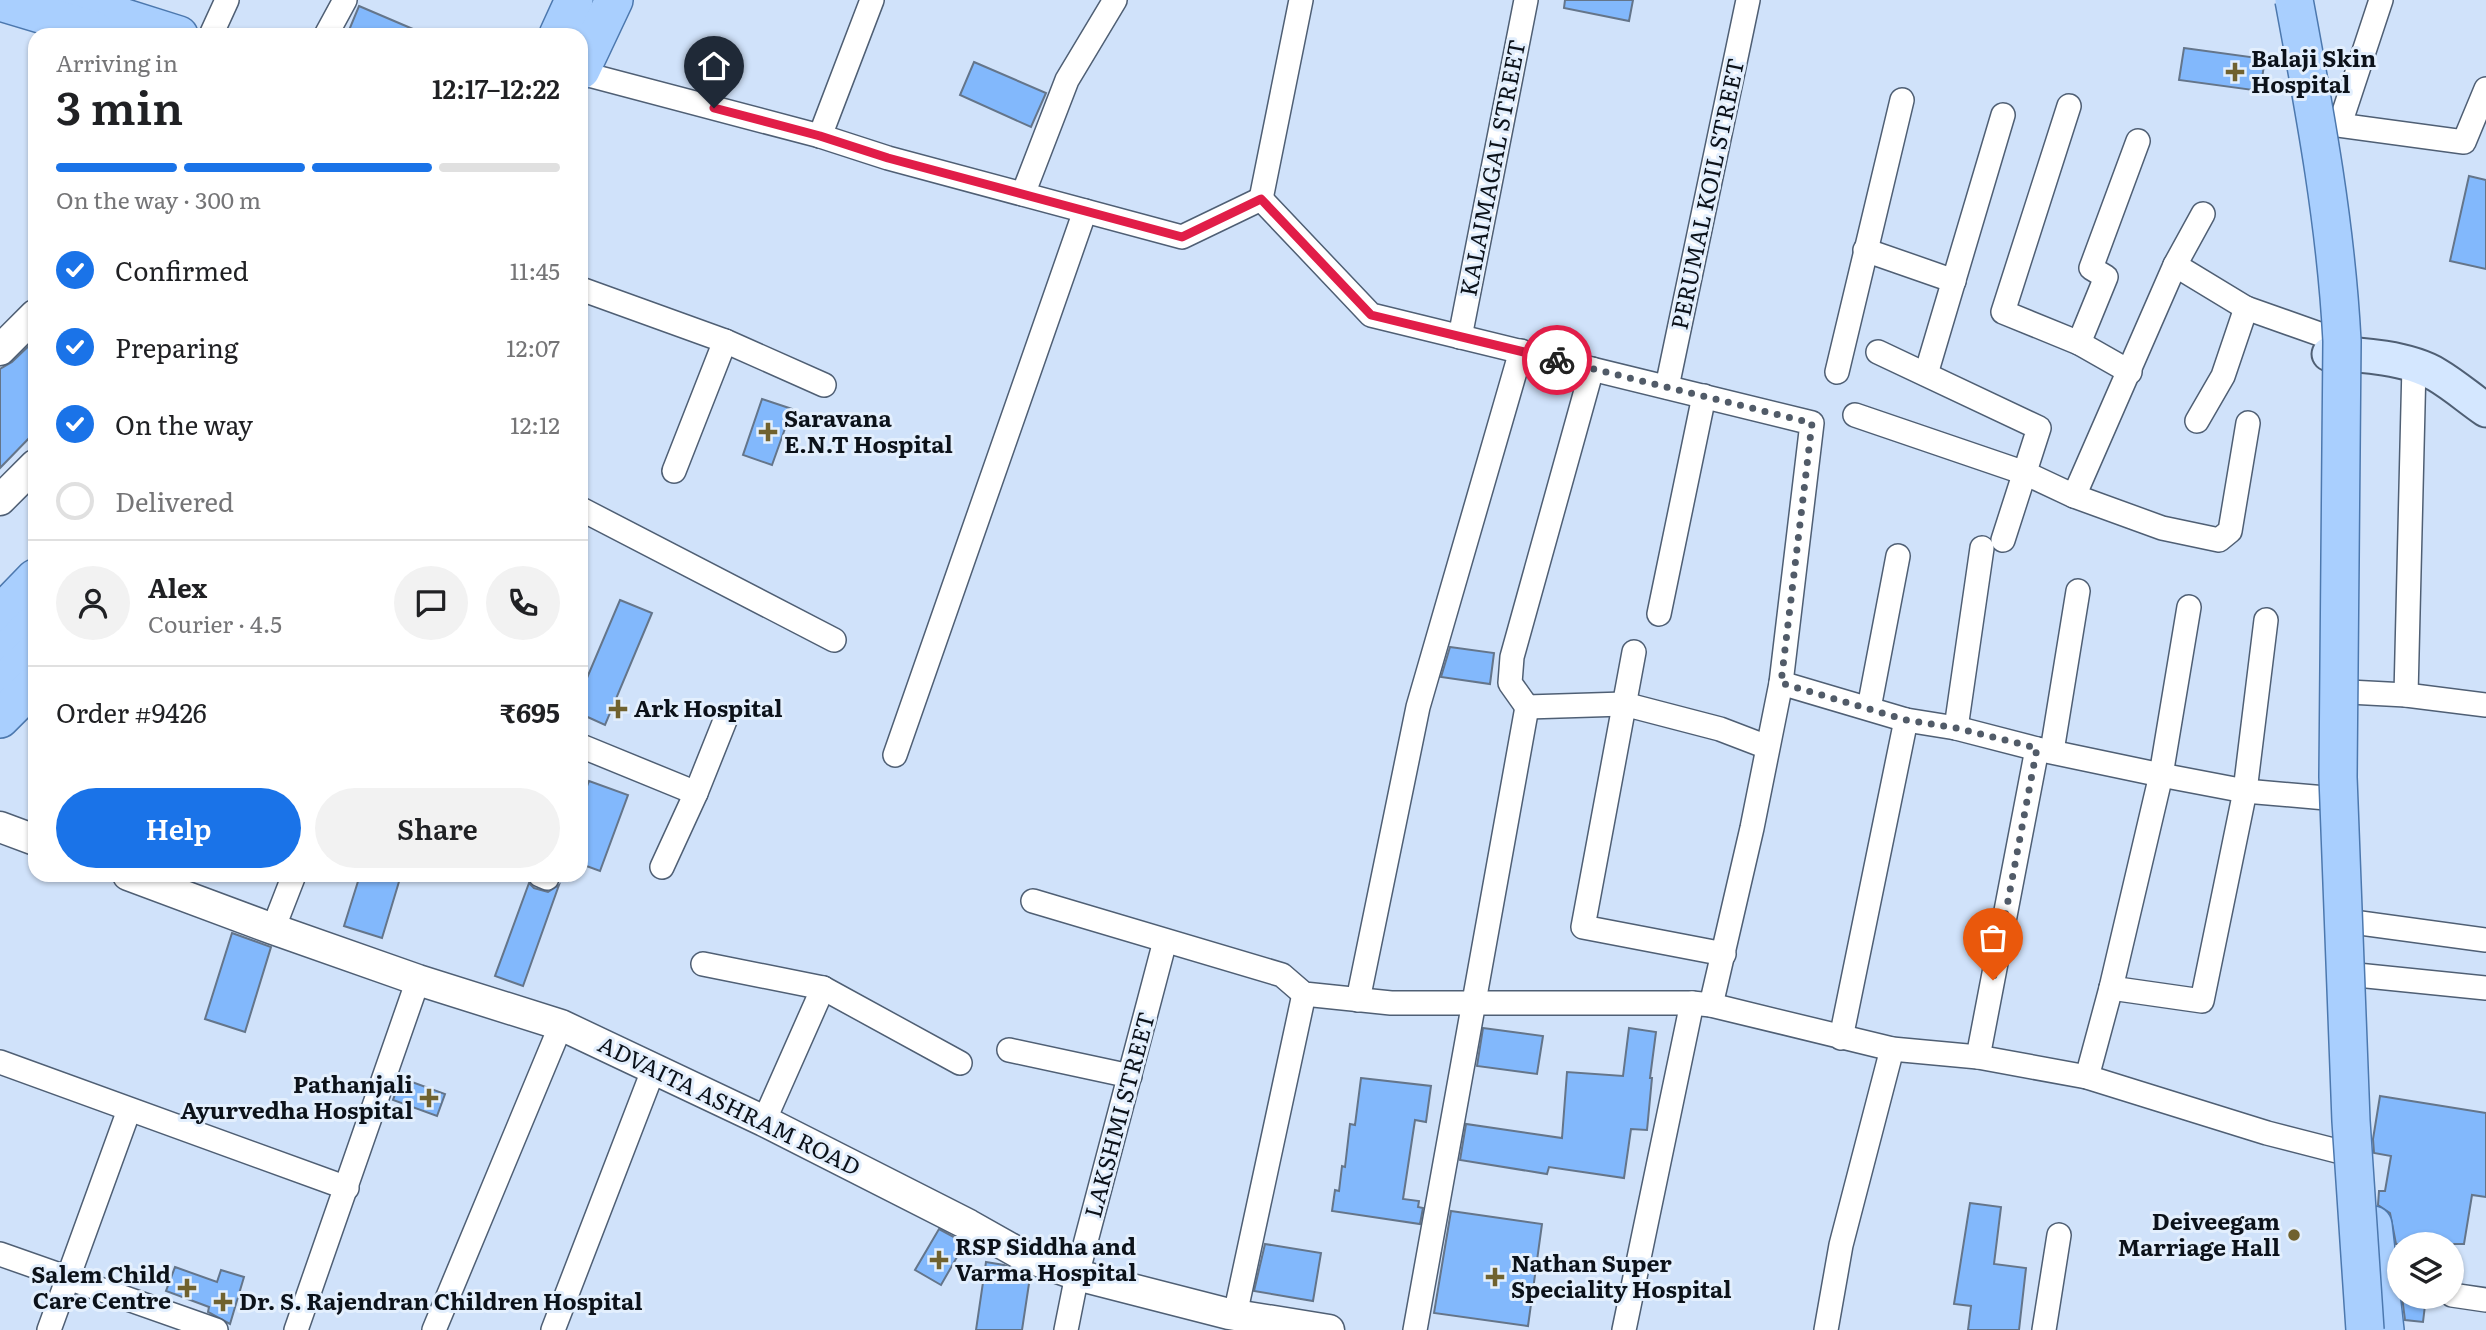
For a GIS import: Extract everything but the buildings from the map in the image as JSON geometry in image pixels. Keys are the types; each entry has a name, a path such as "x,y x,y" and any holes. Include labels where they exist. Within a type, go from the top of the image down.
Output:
{"main road":[{"path":"68,0 157,28"},
{"path":"560,24 588,0"},
{"path":"588,56 614,0"},
{"path":"2281,0 2315,189 2338,348 2353,922 2373,1235 2387,1276"},
{"path":"2294,0 2328,193 2342,329 2338,777 2351,1121 2365,1330"},
{"path":"2307,0 2335,124 2351,275 2338,348 2326,798 2348,1330"},
{"path":"0,2 88,28"},
{"path":"2338,348 2414,365 2435,373 2486,410"},
{"path":"0,614 28,585"},
{"path":"0,638 28,610"},
{"path":"0,657 28,630"},
{"path":"0,687 28,659"},
{"path":"0,719 28,691"},
{"path":"2385,1330 2387,1309"}],"street":[{"path":"214,28 227,0"},
{"path":"330,28 345,0"},
{"path":"820,136 872,0"},
{"path":"1023,194 1067,80 1115,0"},
{"path":"1261,199 1301,0"},
{"name":"KALAIMAGAL STREET","path":"1460,337 1526,0"},
{"name":"PERUMAL KOIL STREET","path":"1667,387 1748,0"},
{"path":"2381,0 2335,124 2464,142 2486,89"},
{"path":"588,73 820,136 888,158 1182,237 1261,199"},
{"path":"1837,372 1902,100"},
{"path":"2069,106 2003,312 2079,343 2130,372"},
{"path":"1926,374 2003,115"},
{"path":"2079,343 2106,277 2091,268 2138,141"},
{"path":"1261,199 1371,315 1812,423 1781,683 1752,828 1724,954 1701,1004 1625,1330"},
{"path":"895,755 1085,211"},
{"path":"2074,496 2175,265 2203,214"},
{"path":"1865,250 1954,281"},
{"path":"2175,265 2246,308 2338,348"},
{"path":"588,292 725,341 824,385"},
{"path":"2197,421 2223,376 2246,308"},
{"path":"0,351 28,323"},
{"path":"674,471 725,341"},
{"path":"1358,1000 1418,707 1521,352"},
{"path":"1878,352 2039,428 2025,473 1993,544 1956,728"},
{"path":"2406,695 2414,365"},
{"path":"1415,1330 1527,707 1510,683 1512,657 1592,369"},
{"path":"1660,614 1704,396"},
{"path":"1855,415 2025,473 2074,496 2162,528 2219,540 2230,531 2248,424"},
{"path":"0,500 28,472"},
{"path":"588,513 834,640"},
{"path":"1869,708 1898,556"},
{"path":"1978,1057 2078,591"},
{"path":"2087,1077 2111,988 2161,775 2189,607"},
{"path":"2111,988 2202,1000 2245,791 2266,620"},
{"path":"1634,652 1583,927 1724,954"},
{"path":"1781,683 1906,720 1956,728 2161,775 2245,791 2326,798"},
{"path":"2349,692 2406,695 2486,705"},
{"path":"1527,707 1624,704 1720,729 1767,747"},
{"path":"662,867 726,718"},
{"path":"1841,1038 1906,720"},
{"path":"588,749 696,793"},
{"path":"0,827 28,837"},
{"name":"ADVAITA ASHRAM ROAD","path":"147,882 418,980 561,1025 764,1121 969,1225 1024,1256 1077,1275 1229,1319 1329,1330"},
{"path":"273,929 291,882"},
{"path":"1032,901 1282,975 1304,994 1391,1003 1701,1004 1892,1049 1978,1057 2087,1077 2267,1133 2341,1152"},
{"path":"2353,922 2486,940"},
{"name":"LAKSHMI STREET","path":"1066,1330 1077,1275 1165,941"},
{"path":"703,964 823,988 960,1063"},
{"path":"2357,975 2486,988"},
{"path":"296,1330 418,980"},
{"path":"764,1121 823,988"},
{"path":"1229,1319 1304,994"},
{"path":"434,1330 561,1025"},
{"path":"1826,1330 1841,1245 1892,1049"},
{"path":"1009,1050 1130,1076"},
{"path":"0,1062 347,1188"},
{"path":"553,1330 654,1068"},
{"path":"49,1330 129,1110"},
{"path":"2044,1330 2059,1235"},
{"path":"0,1254 216,1330"},
{"path":"2464,1297 2486,1300"}],"way so far":[{"path":"1557,360 1812,423 1781,683 1906,720 1956,728 2037,748 1993,980"}],"place":[{"name":"Balaji Skin Hospital","path":"2235,72"},
{"name":"Saravana E.N.T Hospital","path":"768,432"},
{"name":"Ark Hospital","path":"618,709"},
{"name":"Pathanjali Ayurvedha Hospital","path":"429,1098"},
{"name":"Deiveegam Marriage Hall","path":"2294,1235"},
{"name":"RSP Siddha and Varma Hospital","path":"939,1260"},
{"name":"Nathan Super Speciality Hospital","path":"1495,1277"},
{"name":"Salem Child Care Centre","path":"187,1288"},
{"name":"Dr. S. Rajendran Children Hospital","path":"223,1302"}],"route":[{"path":"714,108 1182,237 1261,199 1371,315 1557,360"}]}
